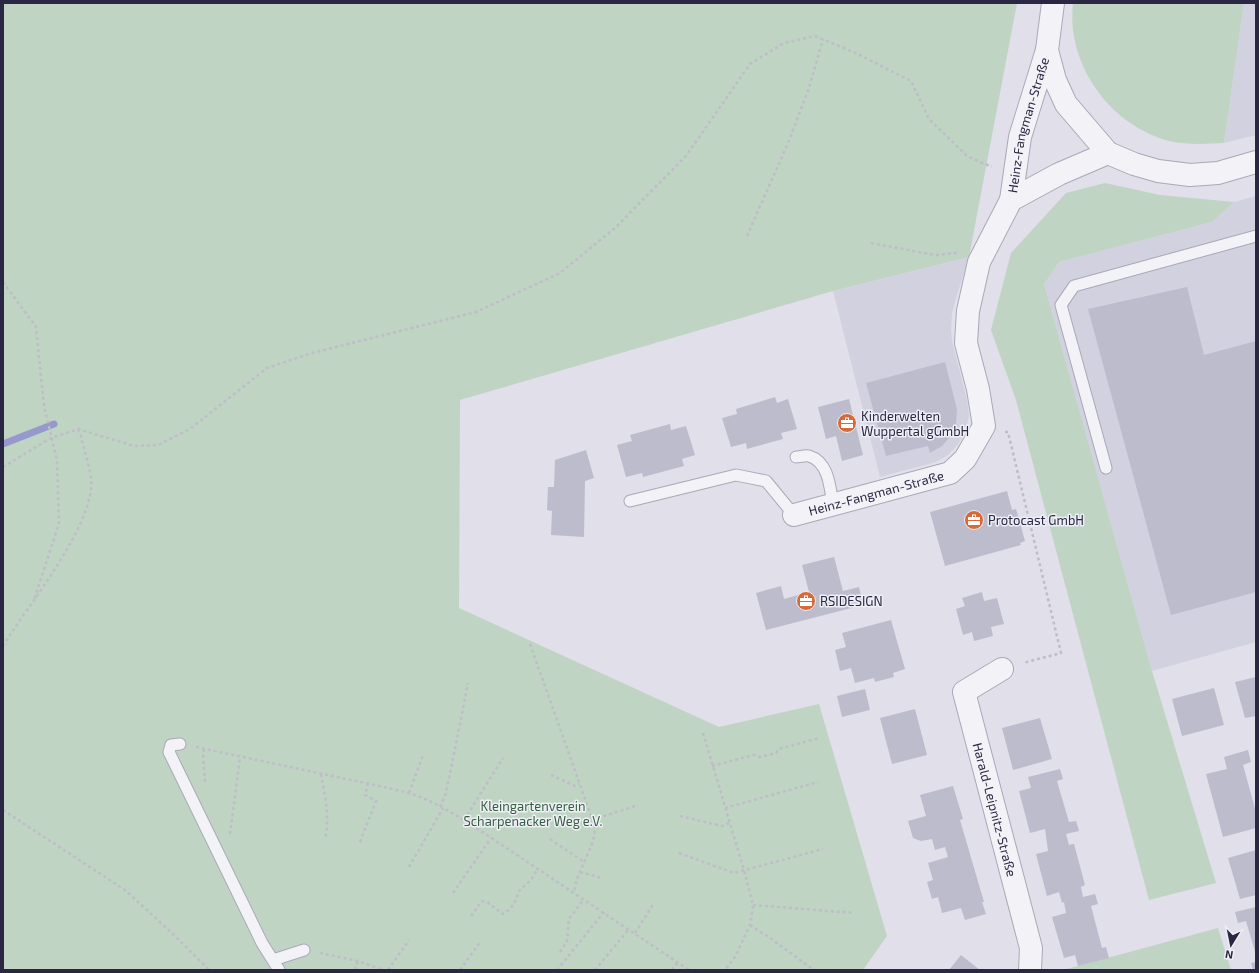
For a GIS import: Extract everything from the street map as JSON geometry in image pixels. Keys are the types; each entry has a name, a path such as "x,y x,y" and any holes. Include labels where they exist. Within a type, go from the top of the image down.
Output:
{"street":[{"name":"Heinz-Fangman-Straße","path":"794,515 950,473 965,459 984,426 978,389 966,343 968,311 979,262 1011,200 1020,137 1047,50 1052,3"},
{"name":"Heinz-Fangman-Straße","path":"1047,50 1055,80 1066,104 1108,153 1134,164 1158,171 1190,175 1218,173 1256,162"},
{"name":"Heinz-Fangman-Straße","path":"1011,200 1059,174 1108,153"},
{"name":"Harald-Leipnitz-Straße","path":"1002,669 964,692 1031,948 1030,970"}],"lane":[{"path":"1106,468 1061,305 1074,286 1256,236"},
{"path":"796,457 808,455 820,462 828,476 833,505"},
{"path":"630,501 736,475 766,481 794,515"},
{"path":"180,744 171,745 169,752 262,943 279,970"},
{"path":"273,960 304,950"}],"path":[{"path":"3,467 51,438 78,430 134,446 158,445 190,429 267,368 312,353 476,312 560,273 615,228 686,156 750,64 784,43 815,36 858,54 911,81 929,119 967,156 984,164 1015,171"},
{"path":"747,236 788,143 809,88 823,39"},
{"path":"871,243 935,255 986,250"},
{"path":"3,282 36,327 44,406 57,460 59,523 34,600"},
{"path":"984,426 1008,432 1061,653 1002,669"},
{"path":"3,646 70,543 88,503 91,479 81,436 78,430"},
{"path":"530,644 595,827 595,832 575,883 574,893"},
{"path":"410,867 441,808 445,796 468,683"},
{"path":"703,733 753,905 750,925 735,956 725,970"},
{"path":"712,766 754,755 760,757 776,753 779,749 819,738"},
{"path":"180,744 368,783 409,793 425,799 464,820 689,970"},
{"path":"204,749 203,757 205,787"},
{"path":"409,793 423,755"},
{"path":"230,834 240,757"},
{"path":"464,820 503,758"},
{"path":"321,774 327,814 327,829 325,838"},
{"path":"551,775 574,786 579,784"},
{"path":"725,808 818,782"},
{"path":"360,842 376,801 365,795 368,783"},
{"path":"592,820 638,805"},
{"path":"3,810 125,890 174,935 209,970"},
{"path":"680,816 722,826 729,822"},
{"path":"453,893 491,838"},
{"path":"550,840 584,862"},
{"path":"679,853 734,873 823,849"},
{"path":"471,916 482,900 503,914 509,910 514,904 519,891 531,880 538,868"},
{"path":"580,872 602,878"},
{"path":"560,952 567,941 569,920 584,899"},
{"path":"635,933 654,903"},
{"path":"753,905 854,913"},
{"path":"557,970 604,912"},
{"path":"750,925 814,970"},
{"path":"595,970 629,929"},
{"path":"388,970 409,940"},
{"path":"460,970 481,941"},
{"path":"304,950 358,961 383,970"},
{"path":"356,970 358,961"},
{"path":"672,970 678,962"}],"shaded area":[{"path":"1244,3 1256,3 1256,135 1224,143"},
{"path":"1256,196 1256,642 1152,671 1044,284 1059,262 1212,222 1234,202"},
{"path":"969,257 952,313 951,330 952,341 967,400 969,416 965,431 959,443 948,455 936,462 880,477 833,291"}],"green space":[{"name":"Kleingartenverein Scharpenacker Weg e.V.","path":"3,3 1017,3 969,257 833,291 460,400 459,608 719,727 819,704 887,936 863,970 3,970"},
{"path":"1073,3 1244,3 1224,143 1190,144 1169,141 1148,133 1128,121 1111,107 1096,89 1085,70 1077,48 1073,26"},
{"path":"1105,183 1160,195 1234,202 1212,222 1059,262 1044,284 1152,671 1216,883 1149,900 1016,400 991,330 1011,253 1066,193"},
{"path":"1218,928 1231,970 1063,970"}],"building":[{"path":"1187,287 1204,355 1256,341 1256,592 1171,615 1088,309"},
{"path":"945,362 957,409 956,424 950,437 942,446 930,453 928,446 886,456 866,383"},
{"path":"775,397 777,403 788,399 797,429 781,433 783,439 747,449 746,443 731,447 722,418 737,414 736,409"},
{"path":"849,399 863,455 842,461 836,436 826,439 818,407"},
{"path":"670,424 671,430 686,426 695,455 682,459 684,466 643,477 642,473 626,477 617,445 632,441 630,435"},
{"path":"586,450 594,478 585,481 584,537 551,535 552,511 547,510 548,487 554,487 555,460"},
{"path":"1007,491 1012,510 1016,509 1025,541 1020,543 1021,545 945,566 930,512"},
{"path":"834,557 843,591 859,587 863,605 766,630 756,593 781,586 784,599 809,592 802,565"},
{"path":"982,592 984,601 997,598 1004,624 991,627 993,636 974,641 972,632 963,635 956,609 965,606 962,598"},
{"path":"891,620 905,669 893,673 894,677 875,682 874,678 855,683 851,668 840,671 835,650 846,647 842,633"},
{"path":"1256,677 1256,716 1245,718 1235,682"},
{"path":"1214,688 1224,725 1182,736 1172,699"},
{"path":"865,689 870,710 842,717 837,696"},
{"path":"915,709 927,755 892,764 880,718"},
{"path":"1040,718 1052,759 1013,770 1002,728"},
{"path":"1248,750 1251,762 1243,765 1256,812 1256,828 1223,837 1206,774 1227,769 1224,757"},
{"path":"1060,769 1063,779 1057,781 1069,822 1076,821 1079,831 1066,834 1069,845 1074,844 1085,885 1081,887 1083,897 1095,894 1098,904 1091,906 1102,948 1106,947 1109,958 1078,966 1075,955 1064,958 1052,917 1066,913 1064,902 1062,903 1059,892 1047,896 1036,854 1048,851 1045,829 1030,833 1019,791 1031,788 1028,777"},
{"path":"953,786 963,819 960,820 984,902 982,902 986,914 965,920 961,908 942,913 938,897 932,899 927,882 933,880 928,863 948,857 945,847 935,850 932,839 921,841 913,838 908,821 926,816 920,795"},
{"path":"1256,850 1256,895 1240,899 1228,858"},
{"path":"1256,907 1256,955 1246,921 1238,923 1235,912"},
{"path":"961,955 980,970 949,970"},
{"path":"1256,962 1256,970 1253,970 1251,963"}],"waterway":[{"path":"3,444 54,424"}],"place":[{"name":"Kinderwelten Wuppertal gGmbH","path":"847,423"},
{"name":"Protocast GmbH","path":"974,520"},
{"name":"RSIDESIGN","path":"806,601"}]}
